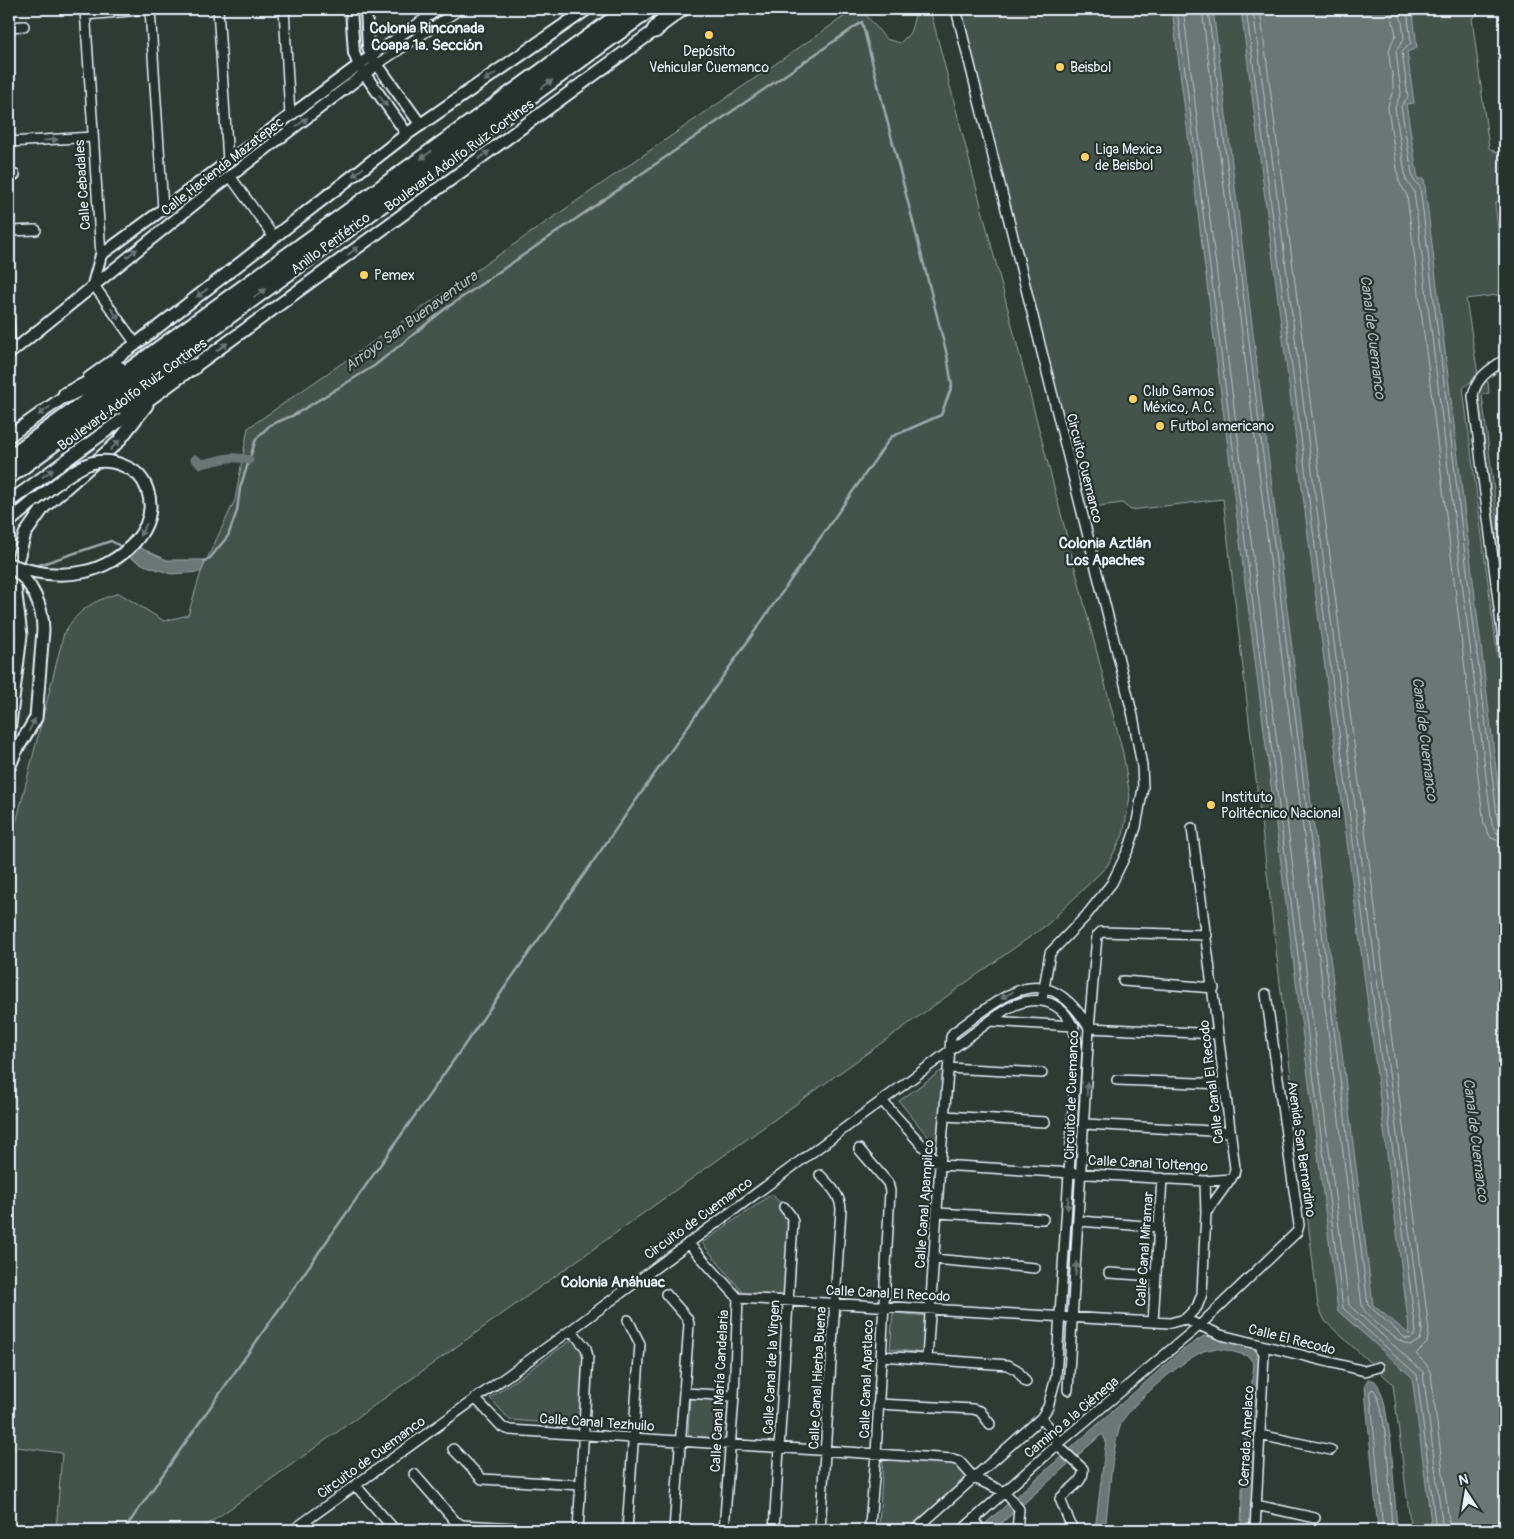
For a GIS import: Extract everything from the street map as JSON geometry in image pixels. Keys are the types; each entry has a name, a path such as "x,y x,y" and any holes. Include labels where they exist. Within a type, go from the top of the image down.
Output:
{"highway":[{"path":"579,44 615,9"},
{"name":"Anillo Periférico","path":"9,458 628,9"},
{"name":"Anillo Periférico","path":"9,476 650,9"},
{"path":"655,30 674,9"},
{"path":"66,395 152,354"},
{"path":"73,430 114,410 162,380 194,368"}],"main road":[{"path":"9,436 136,344 408,134 588,9"},
{"name":"Boulevard Adolfo Ruiz Cortines","path":"9,502 684,9"},
{"path":"9,732 21,635 21,619 15,587 16,565 19,550 29,526 51,500 118,442 150,399"},
{"path":"9,522 34,501 87,465 111,462 129,468 138,474 147,489 150,509 146,526 132,544 112,560 93,569 73,573 52,574 9,565"},
{"path":"9,565 22,576 32,589 43,623 36,718 16,752 9,769"},
{"path":"9,756 9,769"}],"street":[{"path":"85,12 151,9 163,209"},
{"path":"218,9 228,162"},
{"path":"284,9 290,116"},
{"path":"350,9 354,53 361,70 408,134"},
{"path":"366,9 371,56 376,66 421,125"},
{"name":"Calle Hacienda Mazatepec","path":"10,353 212,190 329,101 361,70 371,56 439,9"},
{"name":"Calle Hacienda Mazatepec","path":"101,255 323,92 361,70 376,66 460,9"},
{"name":"Circuito Cuemanco","path":"956,9 1131,706 1142,766 1142,806 1129,848 1112,883 1103,896 1054,947 1048,960 1042,1000"},
{"name":"Calle Cebadales","path":"85,12 101,255 94,284"},
{"path":"9,27 24,26"},
{"path":"415,27 422,36"},
{"path":"352,33 367,32"},
{"path":"323,92 329,101"},
{"path":"9,142 93,137"},
{"path":"230,176 274,237"},
{"path":"203,180 212,190"},
{"path":"9,231 36,230"},
{"path":"94,284 136,344"},
{"path":"9,321 10,353"},
{"path":"1505,360 1480,377 1473,396 1505,657"},
{"name":"Calle Canal El Recodo","path":"1192,828 1214,988 1235,1168 1230,1179 1206,1213"},
{"path":"1207,935 1101,932 1097,936 1089,1028 1218,1034"},
{"path":"1123,981 1214,988"},
{"name":"Circuito de Cuemanco","path":"949,1051 953,1033 1002,997 1025,988 1044,987 1064,997 1072,1004 1089,1028 1085,1124 1068,1390"},
{"name":"Avenida San Bernardino","path":"1199,1326 1292,1238 1299,1225 1266,994"},
{"name":"Circuito de Cuemanco","path":"293,1530 571,1330 883,1102 990,1021 1012,1006 1034,1000 1042,1000 1065,1014 1074,1026 1077,1048 1056,1376 1048,1407 1041,1418 915,1530"},
{"path":"990,1021 1074,1026"},
{"name":"Calle Canal Apampilco","path":"928,1359 933,1259 949,1051"},
{"path":"948,1068 1042,1073"},
{"path":"1117,1080 1224,1084"},
{"path":"883,1102 940,1165"},
{"path":"945,1116 1045,1122"},
{"path":"1085,1124 1230,1132"},
{"name":"Calle Canal Apatlaco","path":"859,1149 888,1183 890,1191 882,1307 876,1454 870,1524 872,1530"},
{"name":"Calle Canal Toltengo","path":"940,1165 1206,1181 1230,1179"},
{"name":"Calle Canal Hierba Buena","path":"820,1175 840,1200 827,1451 820,1530"},
{"name":"Calle Canal Miramar","path":"1152,1322 1162,1178"},
{"path":"1199,1326 1186,1319 1197,1307 1202,1294 1206,1181"},
{"name":"Calle Canal de la Virgen","path":"774,1530 793,1222 784,1207"},
{"path":"937,1213 1043,1219"},
{"path":"1079,1221 1158,1227"},
{"name":"Calle Canal María Candelaria","path":"688,1243 738,1298 734,1396 724,1530"},
{"path":"933,1259 1035,1268"},
{"path":"1109,1273 1155,1276"},
{"path":"666,1294 690,1324 674,1530"},
{"name":"Calle Canal El Recodo","path":"738,1298 1170,1323 1186,1319"},
{"path":"627,1530 640,1344 628,1320"},
{"name":"Calle El Recodo","path":"1199,1326 1263,1353 1365,1371 1379,1368"},
{"name":"Camino a la Ciénega","path":"962,1530 977,1524 1006,1493 1199,1326"},
{"path":"571,1330 586,1348 588,1357 578,1530"},
{"name":"Cerrada Amelaco","path":"1255,1530 1263,1353"},
{"path":"881,1356 1008,1365 1016,1370 1026,1382"},
{"path":"685,1393 734,1396"},
{"name":"Calle Canal Tezhuilo","path":"475,1398 502,1427 510,1430 953,1459 959,1461 974,1478"},
{"path":"878,1404 973,1409 980,1411 990,1424"},
{"path":"1041,1418 1054,1433 1059,1446 1083,1469 1083,1475 1060,1499 1073,1530"},
{"path":"1260,1435 1331,1450"},
{"path":"453,1449 475,1474 482,1478 581,1484"},
{"path":"414,1474 456,1521 462,1525 550,1530"},
{"path":"974,1478 1006,1493 1018,1509 1017,1530"},
{"path":"356,1486 395,1530"},
{"path":"1256,1505 1315,1518"}],"shaded area":[{"path":"855,9 861,9 886,39 900,43 910,33 917,9 930,9 1123,753 1130,797 1123,835 1107,866 1048,924 200,1530 56,1530 62,1453 9,1446 9,898 16,823 64,633 75,617 87,607 119,593 164,621 188,615 201,572 235,500 248,428"},
{"path":"959,9 1487,9 1472,18 1489,148 1505,157 1505,196 1495,203 1505,294 1466,299 1478,375 1463,388 1505,715 1505,1530 1411,1530 1393,1384 1325,1321 1318,1306 1223,499 1131,510 1122,503 1085,508"},
{"path":"1486,381 1488,382 1489,393 1482,395 1505,579 1505,605 1478,391"},
{"path":"952,1063 945,1158 899,1101"},
{"path":"772,1194 793,1218 786,1297 745,1295 702,1243"},
{"path":"893,1313 927,1316 923,1353 890,1349"},
{"path":"573,1339 585,1355 581,1425 510,1420 490,1398"},
{"path":"690,1397 736,1399 733,1439 688,1436"},
{"path":"883,1459 960,1464 973,1476 910,1530 883,1530 879,1526"}],"water":[{"name":"Canal de Cuemanco","path":"1172,9 1213,9 1373,1305 1410,1335 1241,9 1401,9 1413,14 1417,48 1407,52 1414,103 1406,104 1418,179 1424,179 1505,843 1505,1530 1432,1530 1412,1377 1338,1311"},
{"path":"132,544 167,560 206,560 201,572 171,574 144,565 123,554"},
{"path":"1204,1336 1220,1338 1255,1348 1261,1356 1252,1530 1241,1530 1243,1456 1254,1364 1248,1356 1228,1350 1212,1349 1198,1354 1173,1371 1134,1406 1121,1424 1115,1448 1105,1530 1095,1530 1106,1441 1102,1434 994,1530 978,1530 1180,1352"},
{"path":"1368,1379 1375,1381 1378,1385 1384,1401 1391,1442 1397,1530 1378,1530 1366,1401 1365,1384"}],"waterway":[{"path":"124,1530 891,437 941,415 952,386 947,355 862,22 445,309 374,366 294,415 270,425 256,439 240,488 237,511 228,536 210,558 204,561"},
{"path":"195,459 201,464 231,458 249,460"},
{"name":"Arroyo San Buenaventura","path":"33,567 111,541 124,548"}],"place":[{"name":"Depósito Vehicular Cuemanco","path":"709,35"},
{"name":"Beisbol","path":"1060,67"},
{"name":"Liga Mexica de Beisbol","path":"1085,157"},
{"name":"Pemex","path":"364,275"},
{"name":"Club Gamos México, A.C.","path":"1133,399"},
{"name":"Futbol americano","path":"1160,426"},
{"name":"Instituto Politécnico Nacional","path":"1211,805"}],"district":[{"name":"Colonia Rinconada Coapa 1a. Sección","path":"427,36"},
{"name":"Colonia Aztlán Los Apaches","path":"1105,552"},
{"name":"Colonia Anáhuac","path":"613,1282"}]}
